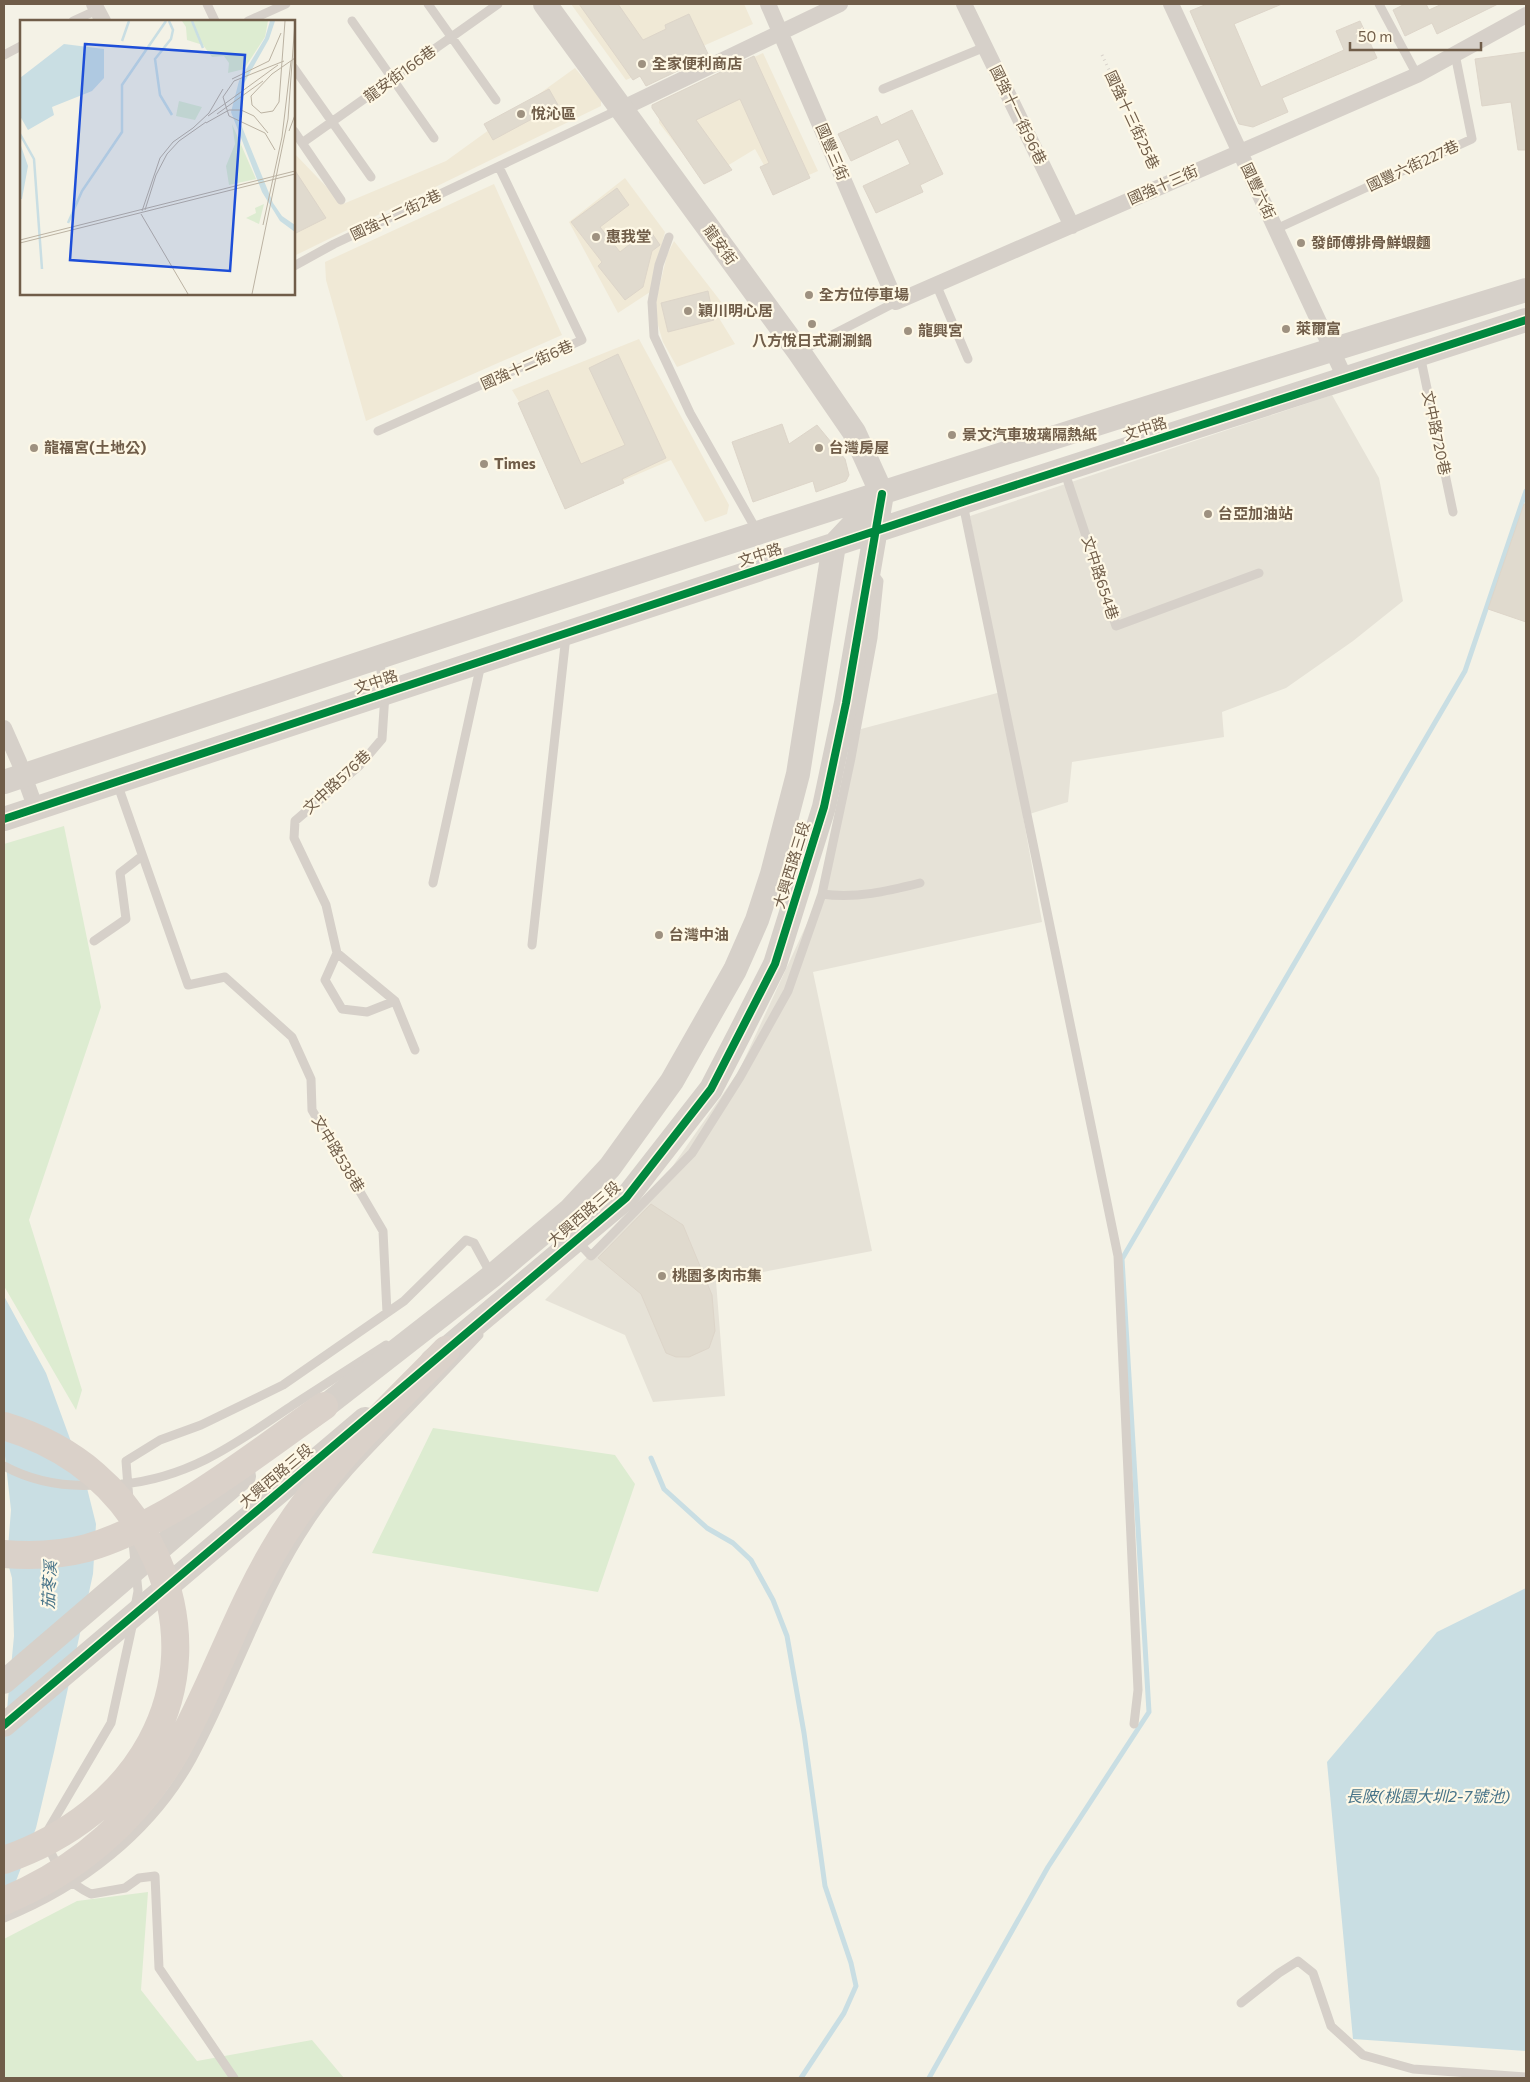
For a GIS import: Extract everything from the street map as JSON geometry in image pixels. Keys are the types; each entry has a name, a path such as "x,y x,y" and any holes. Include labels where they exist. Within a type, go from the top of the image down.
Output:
{"highway":[{"path":"4,1901 45,1881 84,1856 121,1836 137,1807 175,1753 253,1585 303,1504 340,1460 446,1350"},
{"path":"4,1554 54,1553 86,1548 111,1539 175,1509 324,1406"},
{"path":"4,1426 27,1433 89,1469 128,1507 146,1534 161,1571 175,1626 176,1660 171,1693 163,1719 151,1745 111,1797 86,1819 53,1839 4,1860"}],"street":[{"name":"龍安街","path":"545,4 799,352 854,432 882,494"},
{"name":"國豐三街","path":"768,4 896,302"},
{"path":"620,109 840,4"},
{"name":"國強十一街96巷","path":"964,4 1072,226"},
{"name":"國豐六街","path":"1171,4 1345,378"},
{"name":"國強十三街","path":"896,302 1417,75 1526,16"},
{"name":"文中路","path":"14,779 378,656 1331,349 1526,290"},
{"name":"文中路","path":"4,819 875,533 963,502 1526,320"},
{"path":"834,545 882,494"},
{"name":"大興西路三段","path":"4,1725 446,1350 538,1267 577,1241 626,1198 711,1088 775,964 824,807 846,703 882,494"},
{"name":"大興西路三段","path":"4,1682 324,1406 501,1274 570,1210 610,1167 672,1081 735,970 757,920 772,874 798,774 834,545"},
{"path":"4,728 14,779 36,809"}],"lane":[{"path":"207,4 215,20"},
{"path":"250,20 286,4"},
{"path":"428,4 496,100"},
{"name":"龍安街166巷","path":"302,143 498,4"},
{"path":"1379,4 1417,75"},
{"path":"76,20 98,12"},
{"path":"352,21 434,138"},
{"path":"4,54 20,46"},
{"path":"884,89 985,47"},
{"name":"國豐六街227巷","path":"1276,229 1472,139 1455,54"},
{"path":"295,69 371,177"},
{"name":"國強十二街2巷","path":"295,265 334,244 620,109"},
{"path":"295,132 341,200"},
{"name":"國強十二街6巷","path":"378,432 582,340 499,167"},
{"path":"669,237 659,265 652,302 654,336 690,413 758,534"},
{"path":"936,284 968,359"},
{"name":"國強十三街","path":"799,352 896,302"},
{"name":"文中路720巷","path":"1420,354 1453,512"},
{"name":"文中路654巷","path":"1064,470 1116,626 1259,573"},
{"path":"963,502 1118,1256 1138,1690 1134,1724"},
{"path":"577,1241 591,1256 692,1153 740,1077 788,991 822,894 851,758 873,638 879,581 869,565"},
{"path":"532,945 567,634"},
{"name":"文中路576巷","path":"337,953 326,905 294,838 295,821 359,766 382,739 385,694 378,656"},
{"path":"433,883 482,662"},
{"name":"文中路538巷","path":"117,782 188,985 225,977 292,1037 311,1079 312,1110 383,1231 387,1313"},
{"path":"94,941 126,919 120,873 142,856"},
{"path":"822,894 844,897 886,892 920,883"},
{"path":"395,1002 367,1012 342,1009 325,980 337,953 395,1002 415,1050"},
{"path":"4,1466 20,1475 53,1483 89,1486 124,1484 170,1476 202,1463 249,1435 501,1274 474,1243 466,1240 404,1301 283,1385 201,1425 160,1440 126,1461 138,1591 126,1658 111,1722 45,1836 52,1857 70,1880 91,1894 125,1888 138,1878 155,1876 159,1968 234,2078"},
{"path":"4,1918 24,1910 95,1869 121,1836 151,1816 191,1760 270,1592 315,1514 350,1469 538,1267"},
{"path":"1242,2003 1279,1973 1298,1961 1313,1973 1331,2026 1363,2055 1413,2068 1526,2078"}],"shaded area":[{"path":"571,4 744,4 753,24 626,80"},
{"path":"763,53 818,171 777,189 755,149 704,180 659,123 659,101"},
{"path":"575,68 601,99 601,106 295,256 295,154 343,204 446,161"},
{"path":"625,178 665,232 650,292 618,313 569,222"},
{"path":"494,184 562,335 366,421 326,280 325,262"},
{"path":"674,241 722,303 714,310 735,344 677,367 663,342 657,322 656,301 667,255"},
{"path":"639,339 729,505 727,514 705,522 671,460 578,500 512,390"},
{"path":"1332,395 1379,478 1403,601 1353,641 1286,688 1222,712 1224,737 1072,762 1068,802 1023,816 1042,922 813,972 872,1251 716,1281 725,1396 653,1402 625,1335 545,1300 663,1180 739,1071 816,904 861,729 1001,692 970,516"}],"green space":[{"path":"64,826 101,1007 29,1220 82,1390 76,1410 4,1286 4,844"},
{"path":"433,1428 615,1455 635,1484 598,1592 372,1553"},
{"path":"148,1892 141,1990 197,2061 312,2040 344,2078 4,2078 4,1939 77,1901"}],"water":[{"name":"茄苳溪","path":"4,1296 46,1373 85,1480 96,1524 93,1574 36,1828 13,1889 4,1907 4,1741 14,1636 12,1578 7,1560 11,1510 4,1447"},
{"name":"長陂(桃園大圳2-7號池)","path":"1526,1588 1526,2051 1353,2039 1327,1762 1437,1632"}],"building":[{"path":"579,4 618,4 643,40 666,29 665,25 689,14 709,56 646,86 640,76 633,80"},
{"path":"1207,4 1282,4 1234,24 1261,87 1344,50 1336,31 1360,21 1377,58 1282,98 1288,112 1253,127 1239,124 1190,11"},
{"path":"1405,4 1426,4 1429,10 1442,4 1498,4 1437,34 1432,23 1405,36 1393,10"},
{"path":"1526,52 1526,150 1518,150 1511,102 1482,106 1475,59"},
{"path":"754,56 810,178 773,195 760,167 769,163 740,99 696,120 732,170 704,184 652,108 652,105"},
{"name":"悅沁區","path":"549,89 558,105 493,140 484,124"},
{"path":"912,110 943,174 920,185 923,192 876,213 863,186 910,164 898,139 851,161 838,134 877,116 881,125"},
{"path":"295,171 326,218 295,234"},
{"name":"惠我堂","path":"617,188 629,205 600,227 620,252 649,229 660,245 652,251 643,287 625,300 598,266 602,262 571,222"},
{"name":"穎川明心居","path":"708,291 714,320 668,332 661,303"},
{"path":"618,354 666,458 622,479 624,483 565,509 518,403 548,390 581,464 625,445 589,368"},
{"path":"782,424 789,444 817,425 845,459 849,475 846,481 816,492 813,481 753,502 732,442"},
{"path":"1524,504 1526,504 1526,622 1488,609"},
{"name":"桃園多肉市集","path":"651,1204 683,1225 712,1295 715,1331 709,1348 689,1357 676,1357 666,1353 641,1294 598,1258"}],"waterway":[{"path":"929,2078 1048,1867 1149,1712 1122,1259 1465,671 1526,491"},
{"path":"651,1458 664,1489 707,1528 733,1543 751,1560 773,1600 787,1636 804,1733 825,1886 851,1963 856,1986 844,2013 801,2078"}],"cycle path":[{"path":"4,819 963,502 1526,320"},
{"path":"4,1725 626,1198 711,1089 775,964 824,807 846,703 882,494"}],"place":[{"name":"全家便利商店","path":"642,64"},
{"name":"悅沁區","path":"521,114"},
{"name":"惠我堂","path":"596,237"},
{"name":"發師傅排骨鮮蝦麵","path":"1301,243"},
{"name":"全方位停車場","path":"809,295"},
{"name":"穎川明心居","path":"688,311"},
{"name":"八方悅日式涮涮鍋","path":"812,324"},
{"name":"萊爾富","path":"1286,329"},
{"name":"龍興宮","path":"908,331"},
{"name":"景文汽車玻璃隔熱紙","path":"952,435"},
{"name":"龍福宮(土地公)","path":"34,448"},
{"name":"台灣房屋","path":"819,448"},
{"name":"Times","path":"484,464"},
{"name":"台亞加油站","path":"1208,514"},
{"name":"台灣中油","path":"659,935"},
{"name":"桃園多肉市集","path":"662,1276"}]}
